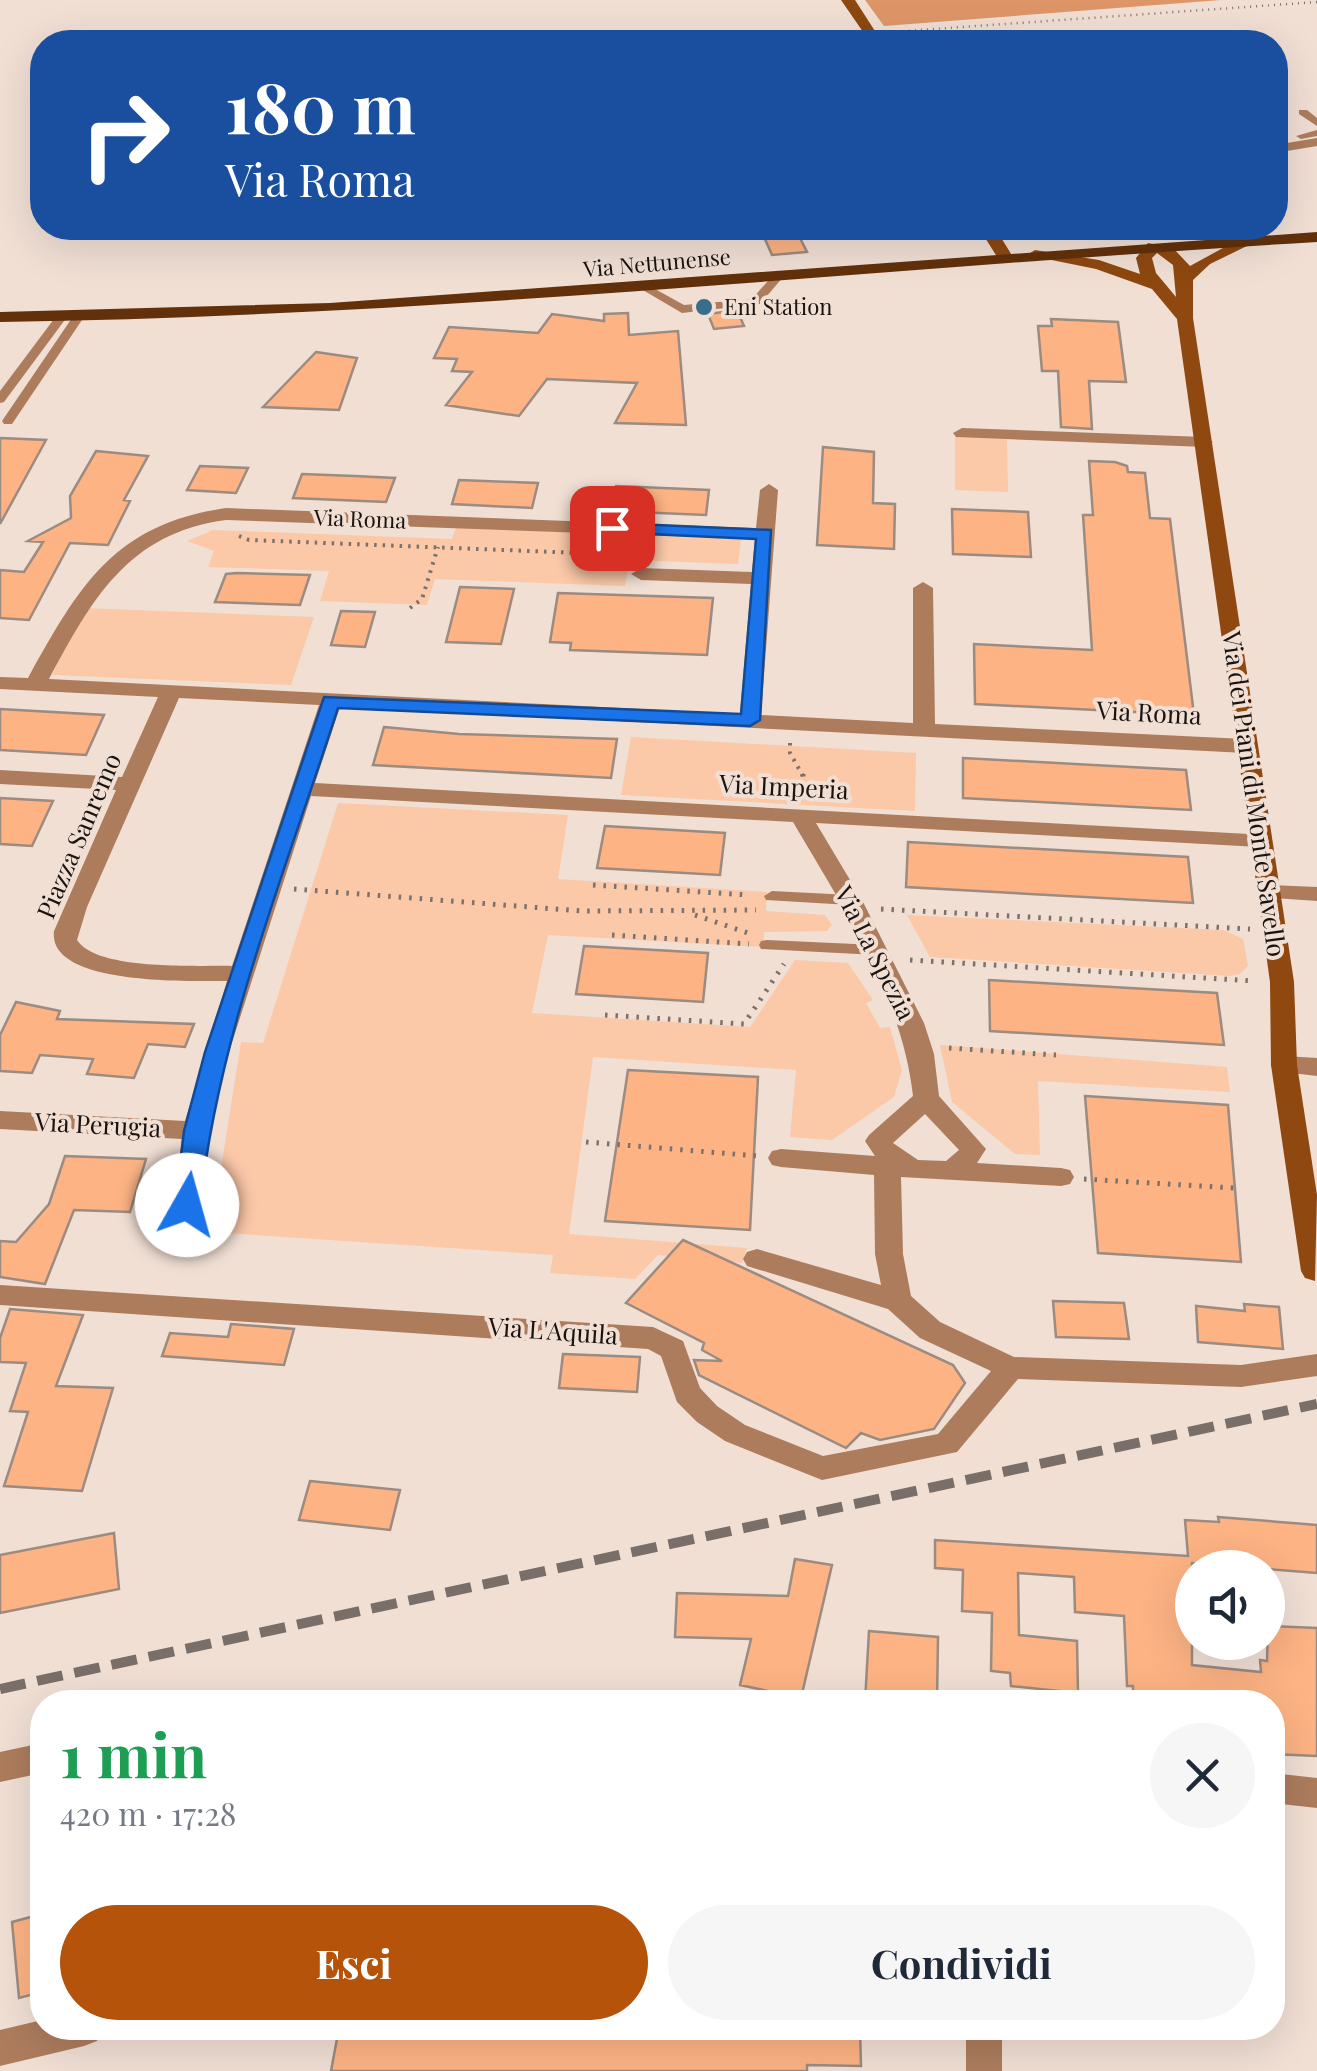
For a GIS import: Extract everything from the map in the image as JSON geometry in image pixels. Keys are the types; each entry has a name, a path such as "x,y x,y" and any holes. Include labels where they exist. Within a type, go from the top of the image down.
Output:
{"main road":[{"name":"Via Nettunense","path":"1288,239 1317,237"},
{"name":"Via Nettunense","path":"0,316 276,313 1263,240"}],"street":[{"path":"848,0 868,30"},
{"path":"1288,147 1317,142"},
{"path":"995,240 1006,258"},
{"path":"1184,279 1204,261 1245,241"},
{"path":"1184,279 1181,259 1154,246 1144,261 1156,285 1185,318"},
{"path":"1035,255 1099,265 1156,285"},
{"name":"Via dei Piani di Monte Savello","path":"1184,279 1185,318 1282,982 1284,1065 1315,1272"},
{"path":"962,433 1204,442"},
{"path":"750,720 769,490"},
{"name":"Via Roma","path":"35,685 78,606 118,559 175,523 211,515 765,534"},
{"path":"643,564 762,578"},
{"path":"923,588 924,729"},
{"name":"Via Roma","path":"0,683 1245,746"},
{"name":"Piazza Sanremo","path":"171,692 75,907 66,946 76,957 104,966 240,974"},
{"path":"183,1242 196,1131 240,974 331,702"},
{"path":"0,777 130,784"},
{"name":"Via Imperia","path":"305,789 1259,840"},
{"name":"Via La Spezia","path":"800,815 879,954 919,1046 926,1100"},
{"path":"1268,892 1317,894"},
{"path":"1284,1065 1317,1067"},
{"path":"898,1301 890,1254 890,1159 926,1100 973,1149 1011,1174"},
{"name":"Via Perugia","path":"0,1120 196,1131"},
{"path":"949,1171 966,1162 973,1149"},
{"path":"781,1158 844,1163 890,1159 949,1171 1061,1177"},
{"path":"757,1259 898,1301 930,1330 1011,1368 1241,1376 1317,1365"},
{"name":"Via L'Aquila","path":"0,1295 653,1338 673,1349 688,1394 706,1414 735,1433 822,1468 947,1444 1011,1368"},
{"path":"0,1767 30,1761"},
{"path":"1285,1789 1317,1793"},
{"path":"0,2048 34,2040"},
{"path":"984,2040 984,2071"}],"lane":[{"path":"1303,112 1317,123"},
{"path":"1301,136 1317,133"},
{"path":"642,286 682,309 756,302 778,276"},
{"path":"0,399 69,317"},
{"path":"8,420 69,317"},
{"path":"772,896 852,903"},
{"path":"767,945 879,954"}],"path":[{"path":"972,30 1317,2"},
{"path":"248,515 238,536 249,540 438,547 643,564"},
{"path":"410,608 422,599 438,547"},
{"path":"792,722 790,753 803,771 800,815"},
{"path":"270,888 388,892 524,908 681,912 758,910 772,906 772,896 594,885"},
{"path":"852,903 1274,931"},
{"path":"681,912 743,931 767,945"},
{"path":"612,935 767,945"},
{"path":"605,1014 744,1024 796,946"},
{"path":"879,954 1282,982"},
{"path":"919,1046 1056,1056"},
{"path":"586,1142 781,1158"},
{"path":"1061,1177 1234,1188"}],"shaded area":[{"path":"865,0 1221,0 884,26"},
{"path":"955,437 1007,439 1008,492 955,490"},
{"path":"456,528 741,539 738,564 630,560 625,586 435,579 427,605 320,601 329,571 208,567 214,551 187,541 213,530 452,539"},
{"path":"83,608 314,617 291,685 52,675"},
{"path":"631,737 916,753 915,811 621,795"},
{"path":"338,803 568,815 558,879 767,892 766,911 825,915 832,925 827,931 764,932 763,947 548,935 532,1013 750,1027 795,960 848,963 873,1000 866,1003 880,1028 890,1027 902,1070 894,1097 832,1140 790,1137 796,1070 593,1057 569,1234 747,1248 742,1263 658,1255 635,1279 550,1273 553,1255 211,1232 241,1042 263,1043"},
{"path":"907,915 1224,930 1243,939 1248,966 1240,974 1230,976 930,957"},
{"path":"940,1045 1227,1067 1230,1092 1038,1081 1040,1155 1015,1154 952,1102"}],"building":[{"path":"765,240 801,240 807,252 772,255"},
{"path":"737,310 744,326 714,329 708,314"},
{"path":"628,313 629,335 678,331 686,425 615,423 637,383 547,379 519,416 446,405 472,372 452,371 457,359 434,358 449,327 538,333 552,314 604,321 604,314"},
{"path":"1051,319 1118,322 1126,382 1089,381 1092,429 1061,427 1058,371 1042,371 1038,326 1052,326"},
{"path":"316,352 357,358 339,410 263,407"},
{"path":"0,438 46,440 0,524"},
{"path":"823,447 874,452 873,503 895,504 894,549 817,545"},
{"path":"96,451 148,456 124,500 130,501 108,545 70,543 29,620 0,618 0,570 24,572 43,542 28,541 71,518 70,496"},
{"path":"1089,461 1115,462 1127,466 1128,472 1145,473 1150,518 1170,519 1194,715 975,704 974,644 1092,650 1083,515 1093,515"},
{"path":"200,466 248,468 236,493 187,490"},
{"path":"302,474 395,478 386,502 293,498"},
{"path":"459,480 538,483 532,508 452,504"},
{"path":"616,486 709,490 706,515 611,511"},
{"path":"952,509 1028,512 1031,557 953,554"},
{"path":"226,574 310,575 300,605 215,602"},
{"path":"460,587 514,589 501,644 446,642"},
{"path":"558,593 713,598 707,655 570,650 571,643 550,642"},
{"path":"341,611 375,612 365,647 331,645"},
{"path":"0,709 104,715 86,755 0,750"},
{"path":"384,727 459,734 617,739 611,778 373,765"},
{"path":"963,758 1186,770 1191,810 963,798"},
{"path":"0,798 53,801 32,846 0,844"},
{"path":"605,826 725,833 720,875 597,868"},
{"path":"908,842 1188,857 1193,903 906,887"},
{"path":"584,946 708,953 703,1002 576,994"},
{"path":"989,980 1217,993 1224,1045 990,1031"},
{"path":"16,1002 60,1011 57,1019 194,1024 185,1047 148,1044 134,1078 87,1074 93,1059 40,1055 32,1073 0,1071 0,1035"},
{"path":"628,1070 758,1077 750,1230 605,1221"},
{"path":"1085,1096 1228,1105 1241,1262 1098,1253"},
{"path":"65,1156 146,1159 130,1212 74,1210 45,1284 0,1277 0,1241 16,1242 49,1204"},
{"path":"683,1240 953,1365 965,1383 934,1429 880,1440 861,1433 846,1448 699,1375 694,1360 722,1361 702,1350 704,1343 626,1303"},
{"path":"1053,1301 1124,1303 1129,1339 1056,1337"},
{"path":"1244,1304 1279,1307 1283,1349 1198,1342 1196,1306 1245,1311"},
{"path":"10,1309 83,1315 56,1386 113,1388 82,1491 4,1486 28,1412 10,1411 26,1363 0,1362 0,1338"},
{"path":"231,1324 294,1329 284,1365 162,1356 170,1333 228,1337"},
{"path":"563,1354 640,1357 637,1392 559,1388"},
{"path":"310,1481 400,1490 390,1530 299,1520"},
{"path":"1218,1517 1317,1525 1317,1573 1285,1570 1285,1550 1188,1550 1185,1520 1219,1522"},
{"path":"114,1533 119,1589 0,1613 0,1555"},
{"path":"935,1540 1175,1555 1175,1660 1192,1660 1192,1665 1261,1672 1260,1660 1285,1660 1285,1627 1317,1628 1317,1756 1285,1755 1285,1690 1133,1690 1133,1686 1127,1686 1124,1616 1075,1612 1074,1577 1018,1573 1019,1635 1077,1641 1078,1690 1011,1686 1010,1673 991,1671 992,1613 962,1611 963,1570 935,1568"},
{"path":"795,1559 832,1565 803,1690 763,1690 740,1685 751,1639 675,1637 677,1593 788,1596"},
{"path":"869,1631 938,1637 937,1690 866,1690"},
{"path":"30,1917 30,1995 19,1998 12,1922"},
{"path":"337,2040 860,2040 861,2066 807,2065 807,2071 331,2071"}],"railway":[{"path":"0,1689 1317,1404"}],"place":[{"name":"Eni Station","path":"704,307"}],"route":[{"path":"187,1205 196,1131 216,1052 331,702 750,720 765,534 612,528"}]}
